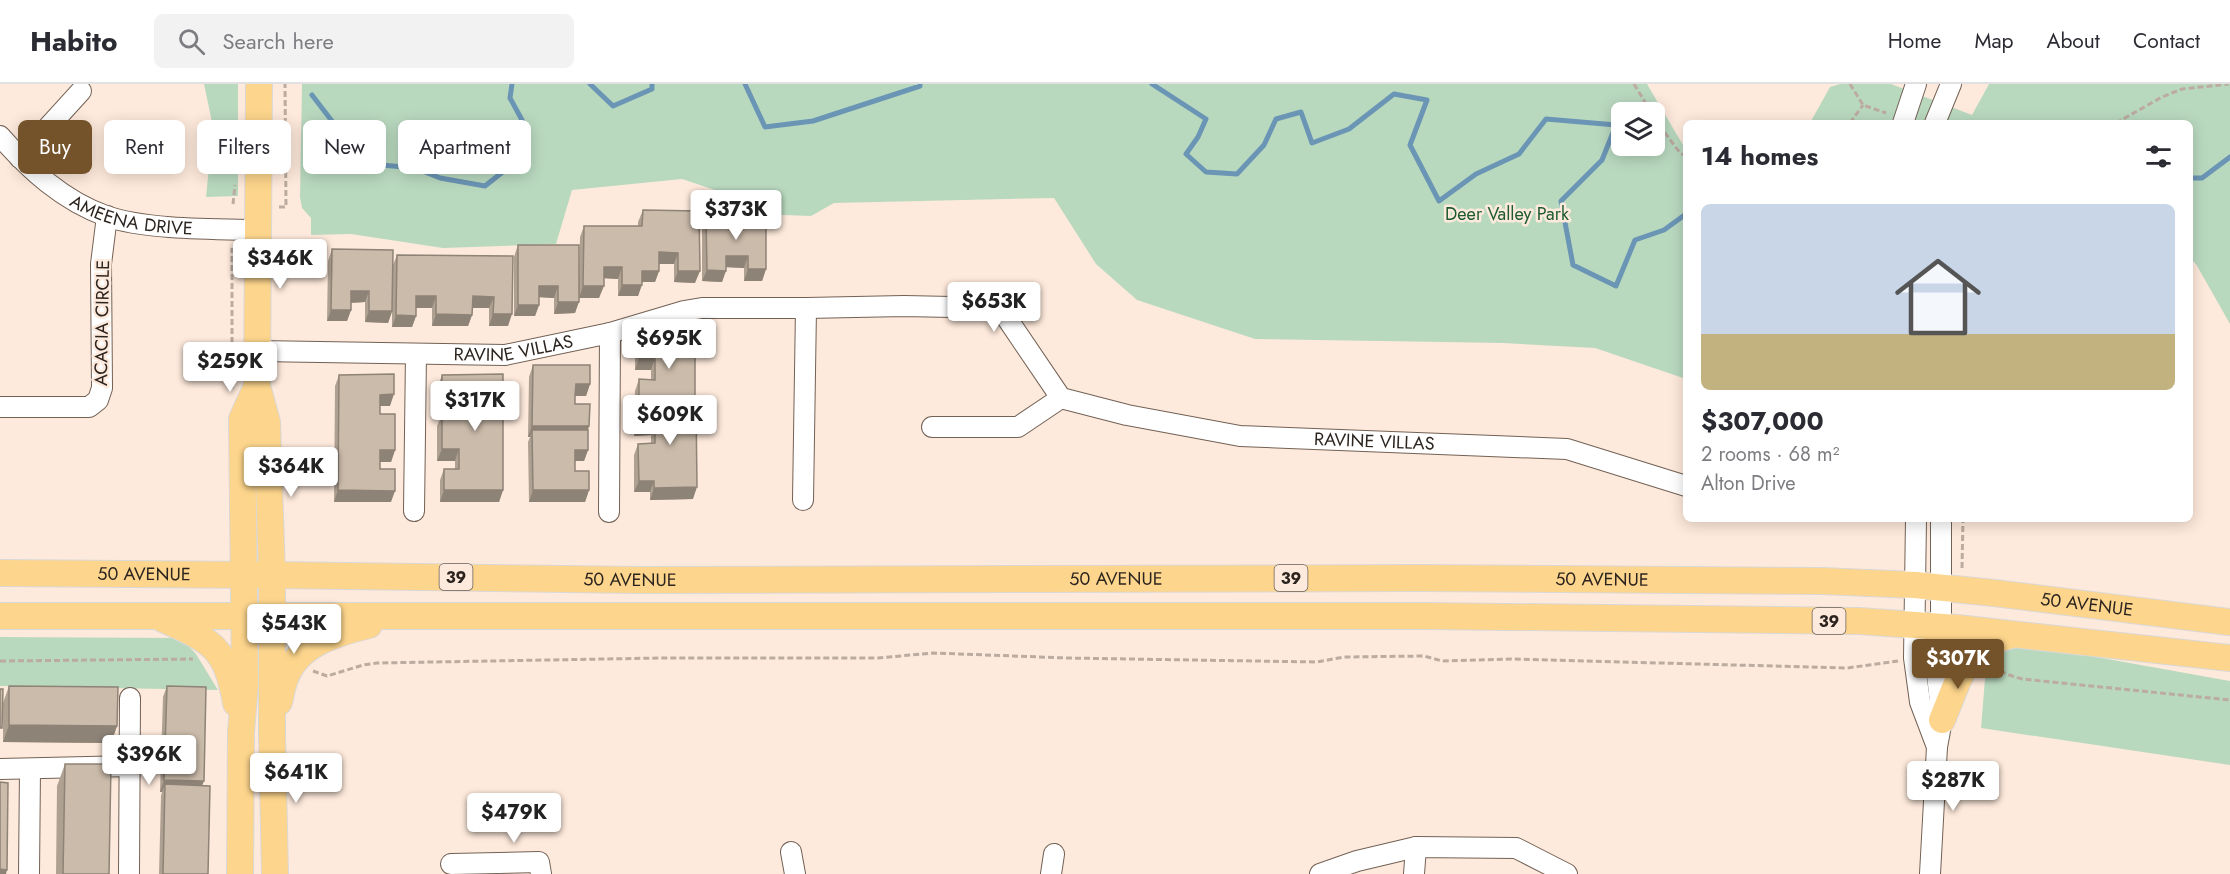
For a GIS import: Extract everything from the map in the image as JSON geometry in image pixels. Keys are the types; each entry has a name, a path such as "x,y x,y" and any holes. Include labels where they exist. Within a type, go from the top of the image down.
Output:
{"main road":[{"path":"259,84 257,386 267,422 272,574 275,874"},
{"path":"240,874 241,732 245,684 242,419 257,386"},
{"name":"50 AVENUE","path":"0,573 272,574 640,580 1619,579 1822,581 1915,585 2230,622"},
{"name":"50 AVENUE","path":"0,616 1426,616 1734,619 1928,625 2230,658"},
{"path":"155,616 196,634 218,650 232,680 241,732"},
{"path":"272,735 285,679 299,658 311,646 325,638 406,616"},
{"path":"1942,720 1969,660 1978,649 1990,642 2014,634"}],"street":[{"path":"1904,120 1916,84"},
{"path":"1936,120 1951,84"},
{"path":"55,120 81,91"},
{"name":"AMEENA DRIVE","path":"0,136 18,156"},
{"name":"AMEENA DRIVE","path":"38,174 74,201 107,216 174,227 258,230"},
{"name":"ACACIA CIRCLE","path":"0,407 89,408 98,400 102,388 101,264 107,216"},
{"name":"RAVINE VILLAS","path":"258,351 505,355 610,333 674,313 702,308 904,306 1000,308 1061,398 1127,415 1240,436 1567,450 1683,485"},
{"path":"803,500 806,308"},
{"path":"609,512 610,333"},
{"path":"414,511 416,354"},
{"path":"932,427 1018,428 1061,398"},
{"path":"1916,522 1915,585 1928,625 1935,657 1942,720 1937,747 1930,874"},
{"path":"1937,747 1920,702 1914,658 1941,588 1941,522"},
{"path":"129,874 130,698"},
{"path":"0,769 131,766"},
{"path":"29,874 30,769"},
{"path":"1414,874 1416,847"},
{"path":"1320,874 1357,861 1416,847 1516,848 1567,874"},
{"path":"791,852 795,874"},
{"path":"1051,874 1054,854"},
{"path":"450,864 539,862 541,874"}],"path":[{"path":"1634,84 1645,102"},
{"path":"1850,84 1863,105 1852,120"},
{"path":"2121,120 2162,97 2182,89 2229,84"},
{"path":"1665,133 1683,154"},
{"path":"299,658 306,666 327,676 363,664 377,663 661,658 878,658 933,653 1317,662 1344,657 1424,656 1443,661 1511,659 1847,668 1914,658"},
{"path":"0,661 196,659"},
{"path":"1969,660 1983,662 2022,679 2230,700"}],"green space":[{"path":"204,84 238,84 238,120 212,120"},
{"name":"Deer Valley Park","path":"302,84 1647,84 1658,102 1611,102 1611,156 1665,156 1665,114 1683,145 1683,378 1595,348 1503,343 1255,339 1137,300 1096,264 1054,198 834,203 811,216 753,214 733,196 682,179 572,190 556,244 443,248 351,234 311,235 311,218 302,208 300,197"},
{"path":"1840,84 1891,84 1972,115 1989,84 2230,84 2230,324 2193,261 2193,120 1812,120 1830,87"},
{"path":"208,174 238,174 238,196 206,197"},
{"path":"0,637 181,638 196,654 218,690 0,686"},
{"path":"2029,645 2230,681 2230,765 1981,728 1987,654"}],"building":[{"path":"643,210 699,211 700,271 678,271 678,253 659,252 659,271 642,271 642,285 622,285 622,267 604,267 604,286 583,286 584,226 642,226"},
{"path":"706,217 766,217 766,269 748,269 748,256 726,256 726,271 707,270"},
{"path":"518,245 579,245 579,302 558,302 558,286 539,286 539,305 518,305"},
{"path":"332,249 393,250 392,311 369,311 369,291 351,291 351,310 331,310"},
{"path":"397,255 513,256 512,314 493,314 494,297 473,296 472,315 436,314 436,296 416,296 416,316 396,315"},
{"path":"695,339 695,401 639,400 639,379 655,380 655,358 639,358 639,340"},
{"path":"533,365 590,365 590,384 576,384 575,395 575,404 590,404 589,426 532,426"},
{"path":"394,374 394,394 380,395 380,414 395,414 395,450 380,450 380,469 395,469 395,491 338,490 339,375"},
{"path":"503,374 503,490 444,490 444,469 459,469 459,449 442,449 442,415 461,415 461,394 442,394 442,375"},
{"path":"639,404 696,404 697,487 654,488 654,481 639,481 638,444 655,443 655,424 639,424"},
{"path":"532,430 588,430 588,450 575,450 575,471 589,471 589,490 533,490"},
{"path":"9,686 118,687 117,726 9,725"},
{"path":"167,686 206,687 204,781 164,780"},
{"path":"0,689 3,689 2,728 0,728"},
{"path":"65,764 111,764 109,874 63,874"},
{"path":"0,782 8,783 7,870 0,869"},
{"path":"165,784 210,786 208,874 163,874"}],"waterway":[{"path":"312,95 370,164 415,168 440,178 485,186 518,160 528,131 510,98 512,84"},
{"path":"590,84 613,106 652,89 652,84"},
{"path":"745,84 765,127 813,121 920,86 920,84"},
{"path":"1152,84 1206,119 1198,137 1186,154 1206,172 1237,174 1264,145 1276,119 1301,112 1312,143 1349,129 1394,94 1427,100 1410,145 1439,201 1476,174 1519,154 1546,119 1616,125 1602,160 1561,201 1573,265 1616,286 1635,240 1664,230 1683,216"},
{"path":"2193,178 2202,178 2230,157"}]}
